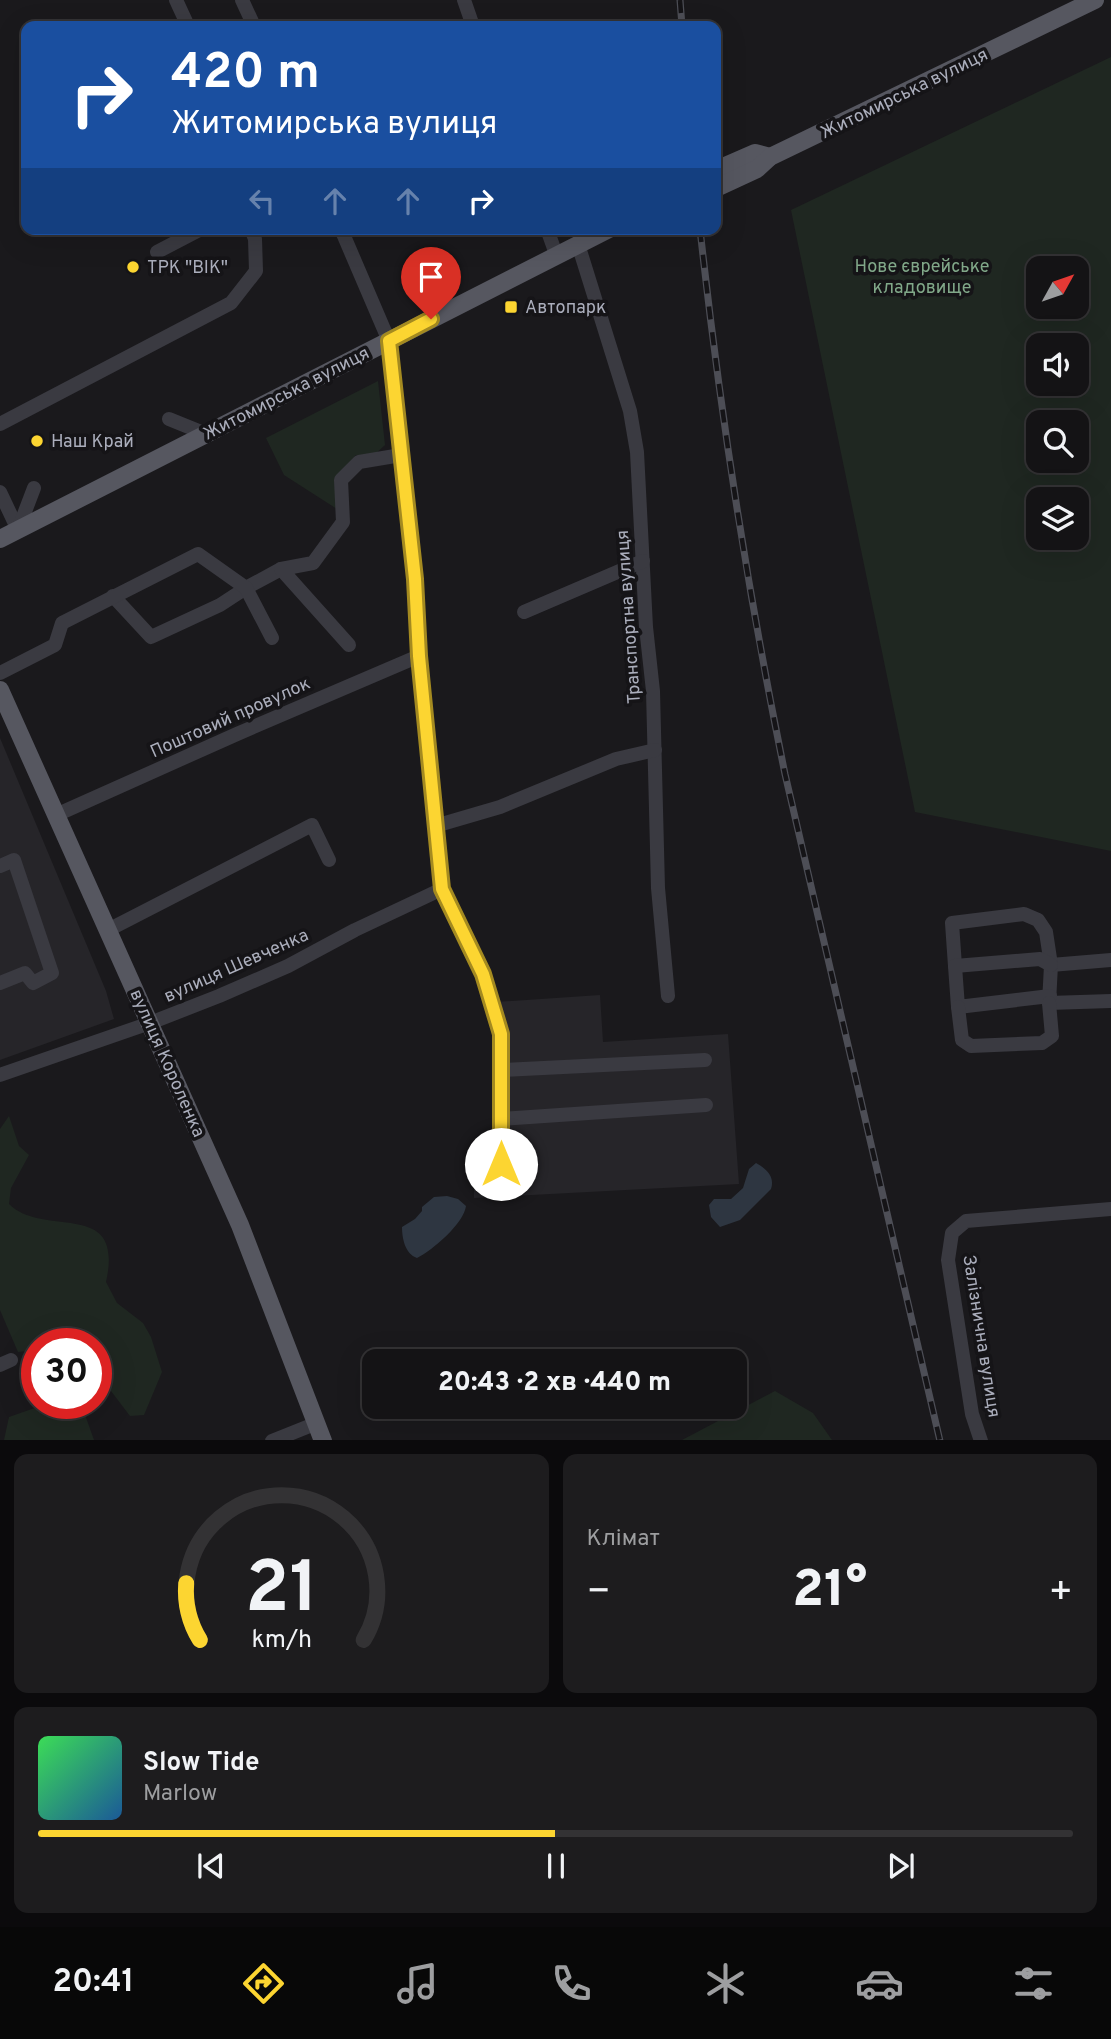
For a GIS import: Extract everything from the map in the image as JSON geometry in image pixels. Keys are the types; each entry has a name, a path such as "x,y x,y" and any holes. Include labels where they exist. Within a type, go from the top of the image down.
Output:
{"main road":[{"name":"Житомирська вулиця","path":"721,186 757,170 770,158 1070,6 1095,0"},
{"path":"721,168 755,153 770,158"},
{"name":"Житомирська вулиця","path":"0,539 597,235"},
{"name":"вулиця Короленка","path":"0,690 240,1225 320,1432"}],"street":[{"path":"176,0 186,21"},
{"path":"242,0 252,21"},
{"path":"464,0 471,21"},
{"path":"158,252 190,235"},
{"path":"0,424 231,303 256,271 253,235"},
{"path":"344,235 389,341 415,579 419,656 442,889 483,974 501,1034 501,1164"},
{"path":"549,235 556,254"},
{"name":"Транспортна вулиця","path":"578,244 630,411 637,452 646,627 653,691 658,888 668,996"},
{"path":"169,419 206,434"},
{"path":"113,596 152,637 220,605 281,569 313,563 343,522 341,480 359,462 401,455"},
{"path":"18,530 34,488"},
{"path":"0,492 18,530"},
{"path":"0,673 55,645 62,624 198,554 246,588 272,638"},
{"path":"524,612 643,561"},
{"path":"281,569 349,645"},
{"name":"Поштовий провулок","path":"56,815 419,656"},
{"path":"435,826 500,807 616,759 655,750"},
{"path":"108,930 312,825 329,860"},
{"path":"0,866 14,860 52,973 33,983 25,973 0,983"},
{"name":"вулиця Шевченка","path":"0,1075 150,1023 288,966 355,930 442,889"},
{"path":"1024,914 1038,920 1046,932 1051,965 1049,1000 1052,1036 1042,1043 971,1046 962,1040 952,923 1024,914"},
{"path":"955,966 1040,959 1051,965 1111,960"},
{"path":"958,1007 1049,1000 1111,1001"},
{"path":"502,1070 705,1060"},
{"path":"501,1119 706,1105"},
{"name":"Залізнична вулиця","path":"981,1440 972,1414 948,1260 952,1233 966,1221 1111,1209"},
{"path":"272,1440 320,1432"}],"shaded area":[{"path":"0,738 106,991 114,1019 0,1060"},
{"path":"600,995 603,1042 728,1034 739,1184 474,1198 474,1171 497,1169 496,1002"},
{"path":"756,1163 769,1174 771,1189 740,1220 720,1227 711,1217 709,1205 714,1199 731,1199 743,1188 749,1169"},
{"path":"434,1197 458,1199 466,1206 464,1213 439,1243 417,1258 413,1256 405,1245 402,1227 415,1219 422,1207"}],"green space":[{"name":"Нове єврейське кладовище","path":"1111,57 1111,851 915,812 791,210"},
{"path":"378,381 385,445 374,455 356,455 336,477 337,509 284,475 266,438"},
{"path":"9,1116 19,1146 29,1155 11,1188 9,1204 24,1214 93,1229 104,1239 109,1256 106,1282 117,1303 143,1323 151,1337 162,1372 144,1415 130,1416 112,1392 112,1328 21,1328 21,1352 18,1352 0,1310 0,1129"},
{"path":"775,1391 813,1413 832,1440 682,1440 722,1419 747,1419 747,1406"},
{"path":"21,1413 21,1419 86,1419 94,1440 4,1440 9,1417"}],"railway":[{"path":"680,0 682,21"},
{"path":"701,235 736,503 785,774 940,1440"}],"place":[{"name":"ТРК \"ВІК\"","path":"133,267"},
{"name":"Автопарк","path":"511,307"},
{"name":"Наш Край","path":"37,441"}],"route":[{"path":"431,319 389,341 415,579 419,656 442,889 483,974 501,1034 501,1164"}]}
